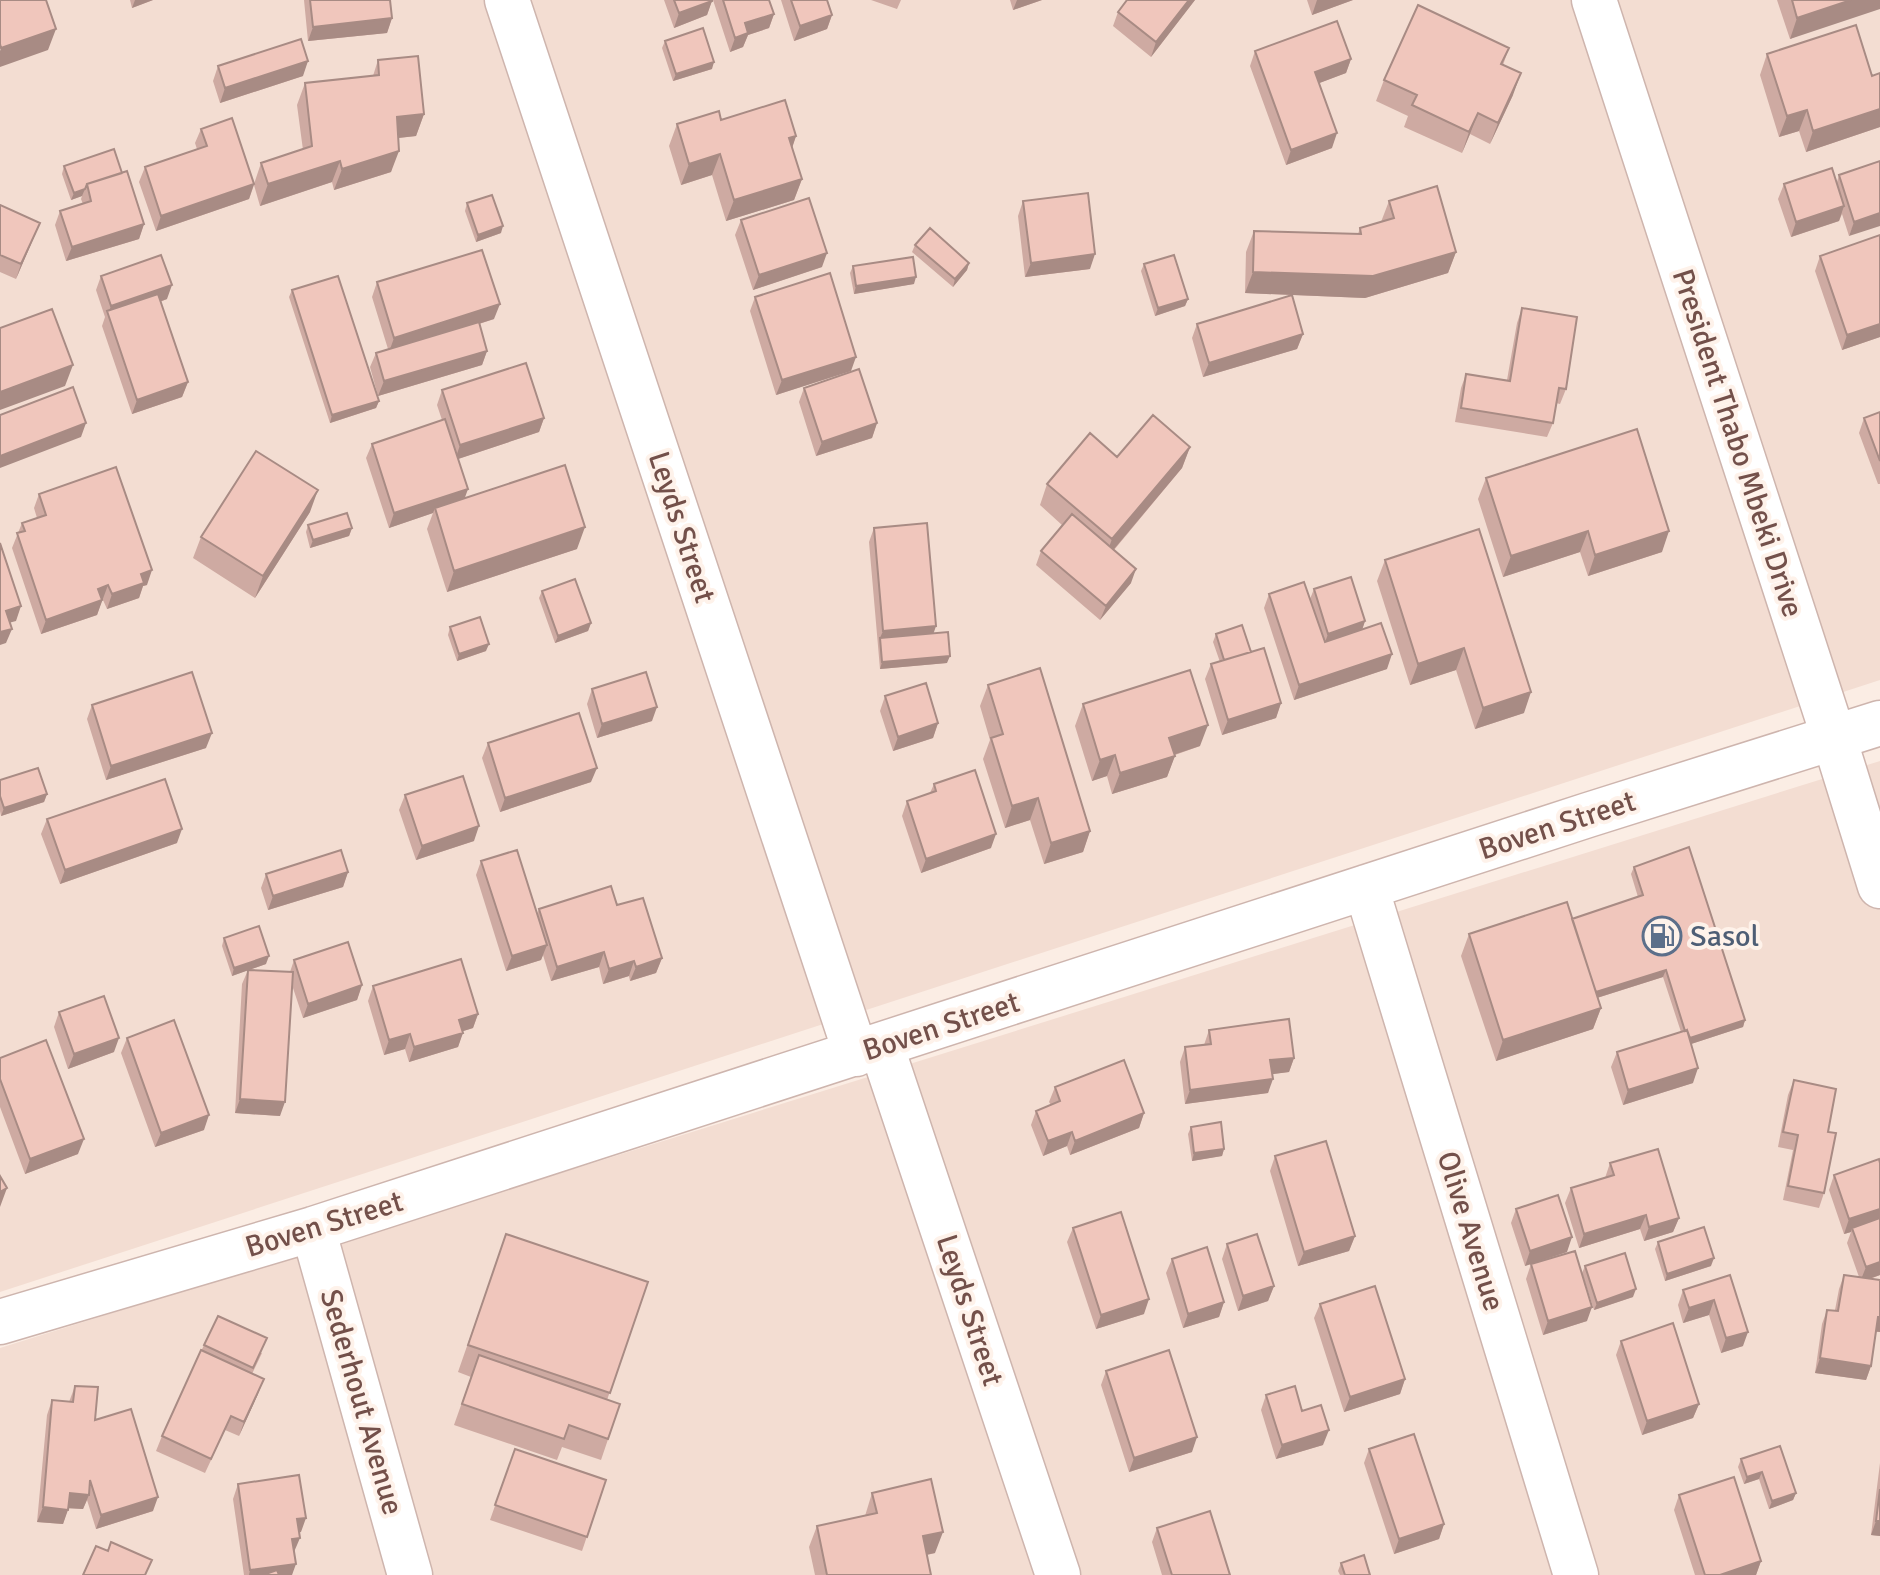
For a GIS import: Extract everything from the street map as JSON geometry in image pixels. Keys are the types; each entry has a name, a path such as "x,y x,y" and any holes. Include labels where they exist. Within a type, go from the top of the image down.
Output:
{"street":[{"name":"Leyds Street","path":"507,0 868,1050 1058,1575"},
{"name":"President Thabo Mbeki Drive","path":"1594,0 1880,886"},
{"name":"Boven Street","path":"0,1322 313,1229 1880,723"},
{"name":"Olive Avenue","path":"1366,887 1576,1575"},
{"name":"Sederhout Avenue","path":"313,1229 410,1575"}],"shaded area":[{"path":"0,0 1880,0 1880,680 0,1292"},
{"path":"1880,761 1880,1575 0,1575 0,1348"}],"building":[{"path":"0,0 46,0 56,29 1,48"},
{"path":"310,0 390,0 392,18 313,27"},
{"path":"674,0 712,0 712,1 679,13"},
{"path":"723,0 769,0 774,14 745,23 748,33 735,38"},
{"path":"791,0 827,0 832,15 800,26"},
{"path":"1127,0 1189,0 1156,42 1118,12"},
{"path":"1792,0 1851,0 1797,18"},
{"path":"1418,5 1509,48 1501,64 1521,73 1498,123 1478,113 1469,132 1412,105 1417,95 1384,80"},
{"path":"1337,21 1351,59 1315,72 1337,133 1291,150 1255,51"},
{"path":"1856,25 1872,76 1880,73 1880,109 1813,131 1807,110 1787,116 1767,54"},
{"path":"703,28 714,62 676,74 665,41"},
{"path":"301,39 308,61 225,88 218,66"},
{"path":"418,56 424,114 397,117 399,151 342,169 340,161 268,184 261,163 312,146 305,83 379,75 378,60"},
{"path":"785,100 796,136 789,138 802,179 734,200 720,154 689,164 677,124 719,111 721,120"},
{"path":"232,118 254,184 161,216 145,167 207,146 201,129"},
{"path":"114,149 122,173 87,184 85,189 74,193 64,166"},
{"path":"1880,161 1880,213 1854,222 1839,175"},
{"path":"1832,168 1844,206 1796,222 1784,184"},
{"path":"127,171 144,224 72,247 60,211 91,201 87,184"},
{"path":"1437,186 1456,252 1373,276 1253,272 1254,231 1361,234 1360,228 1394,218 1389,201"},
{"path":"1088,193 1095,254 1031,263 1023,201"},
{"path":"492,195 503,226 478,235 467,203"},
{"path":"809,198 827,253 759,275 741,220"},
{"path":"0,205 40,223 21,264 0,255"},
{"path":"930,228 969,263 955,279 915,245"},
{"path":"1880,235 1880,324 1847,335 1820,256"},
{"path":"482,250 500,304 394,338 377,282"},
{"path":"161,255 172,285 111,306 101,276"},
{"path":"1174,255 1188,299 1158,308 1144,264"},
{"path":"913,257 916,277 856,286 853,266"},
{"path":"830,273 856,357 782,380 755,297"},
{"path":"338,276 379,401 332,415 292,290"},
{"path":"158,294 188,382 137,400 107,311"},
{"path":"1292,295 1303,334 1209,363 1197,324"},
{"path":"1522,308 1577,317 1566,389 1559,388 1553,423 1461,408 1466,374 1510,381"},
{"path":"52,309 73,365 0,392 0,328"},
{"path":"479,322 487,351 384,381 376,353"},
{"path":"526,363 544,418 460,445 442,390"},
{"path":"859,369 877,423 822,442 804,388"},
{"path":"73,387 86,423 0,456 0,415"},
{"path":"1880,412 1880,461 1864,418"},
{"path":"1153,415 1190,447 1112,539 1047,484 1090,433 1117,457"},
{"path":"445,419 468,489 394,513 372,444"},
{"path":"1637,429 1669,531 1595,555 1588,531 1511,556 1486,478"},
{"path":"256,451 318,490 263,576 201,537"},
{"path":"565,465 585,527 454,571 435,508"},
{"path":"116,467 152,570 141,574 144,583 112,594 108,585 98,589 102,600 46,620 17,533 25,531 22,523 46,515 39,494"},
{"path":"347,513 352,528 313,540 308,525"},
{"path":"1072,514 1136,569 1106,606 1041,551"},
{"path":"927,523 936,626 883,631 874,528"},
{"path":"1479,529 1531,692 1483,708 1464,648 1418,664 1385,560"},
{"path":"0,543 21,606 6,611 12,629 0,632"},
{"path":"1351,577 1365,621 1328,634 1314,589"},
{"path":"575,579 591,623 558,636 542,591"},
{"path":"1304,582 1325,642 1381,623 1392,654 1299,685 1269,594"},
{"path":"480,617 489,644 459,654 450,627"},
{"path":"1242,625 1251,652 1224,660 1216,634"},
{"path":"948,632 950,656 882,662 880,638"},
{"path":"1264,648 1281,703 1228,720 1211,664"},
{"path":"1040,668 1090,831 1051,843 1038,798 1012,806 991,738 1003,734 988,685"},
{"path":"1190,670 1208,725 1169,738 1175,756 1120,773 1115,755 1100,760 1083,704"},
{"path":"192,672 212,733 111,766 92,705"},
{"path":"646,672 657,707 602,724 592,689"},
{"path":"926,683 938,723 898,737 885,696"},
{"path":"579,713 597,768 505,798 488,743"},
{"path":"38,768 47,794 4,808 0,780"},
{"path":"975,770 996,834 926,859 907,801 936,791 934,784"},
{"path":"463,776 479,826 422,846 405,795"},
{"path":"165,779 182,829 65,870 47,819"},
{"path":"1689,847 1745,1020 1690,1038 1666,970 1596,992 1572,919 1643,895 1634,867"},
{"path":"341,850 348,872 273,896 266,874"},
{"path":"517,850 547,945 512,956 481,861"},
{"path":"611,886 617,905 643,898 662,958 636,967 634,961 609,969 604,952 557,967 539,909"},
{"path":"1567,902 1601,1008 1503,1040 1469,934"},
{"path":"259,926 269,956 234,968 224,938"},
{"path":"348,942 362,985 308,1004 294,960"},
{"path":"461,959 478,1014 459,1020 463,1033 414,1047 410,1034 389,1040 373,986"},
{"path":"248,970 293,972 285,1102 240,1099"},
{"path":"104,996 119,1038 74,1054 59,1012"},
{"path":"1289,1019 1294,1058 1270,1060 1273,1079 1190,1090 1185,1047 1211,1044 1209,1030"},
{"path":"174,1020 209,1115 161,1133 127,1038"},
{"path":"1687,1030 1698,1068 1628,1090 1617,1052"},
{"path":"46,1040 84,1139 30,1159 0,1079 0,1058"},
{"path":"1124,1060 1144,1113 1075,1141 1072,1132 1048,1141 1036,1111 1060,1101 1055,1087"},
{"path":"1794,1080 1836,1089 1828,1132 1836,1133 1824,1193 1788,1186 1798,1135 1783,1132"},
{"path":"1221,1122 1224,1149 1194,1153 1191,1127"},
{"path":"1326,1141 1355,1236 1304,1252 1275,1156"},
{"path":"1658,1149 1679,1218 1649,1227 1646,1215 1584,1234 1571,1188 1614,1175 1610,1163"},
{"path":"1879,1159 1880,1209 1849,1219 1834,1175"},
{"path":"0,1176 7,1188 0,1192"},
{"path":"1558,1195 1572,1237 1530,1251 1516,1209"},
{"path":"1121,1212 1149,1299 1101,1315 1073,1228"},
{"path":"1880,1218 1880,1262 1866,1267 1852,1228"},
{"path":"1704,1227 1714,1258 1667,1274 1658,1242"},
{"path":"506,1234 648,1282 610,1393 468,1345"},
{"path":"1257,1234 1274,1286 1243,1296 1227,1244"},
{"path":"1207,1247 1224,1302 1188,1314 1172,1259"},
{"path":"1575,1251 1592,1307 1548,1321 1531,1264"},
{"path":"1625,1253 1636,1289 1597,1303 1585,1266"},
{"path":"1730,1275 1748,1332 1726,1338 1714,1300 1689,1308 1683,1290"},
{"path":"1844,1275 1880,1280 1880,1317 1871,1366 1820,1358 1827,1310 1838,1311"},
{"path":"1375,1286 1405,1379 1350,1397 1320,1304"},
{"path":"218,1316 267,1338 253,1368 204,1345"},
{"path":"1673,1323 1699,1404 1647,1421 1621,1341"},
{"path":"201,1350 264,1379 244,1422 231,1416 211,1459 162,1436"},
{"path":"1169,1350 1197,1437 1134,1458 1106,1371"},
{"path":"479,1355 620,1404 608,1439 569,1425 564,1439 462,1404"},
{"path":"75,1386 98,1387 95,1420 131,1409 158,1497 101,1515 90,1480 89,1495 70,1493 68,1510 43,1507 52,1400 73,1402"},
{"path":"1295,1386 1302,1411 1321,1405 1329,1430 1282,1445 1266,1395"},
{"path":"1414,1434 1444,1524 1399,1539 1369,1449"},
{"path":"1780,1446 1796,1493 1772,1501 1762,1472 1747,1477 1741,1459"},
{"path":"515,1449 606,1480 587,1537 495,1505"},
{"path":"299,1475 306,1518 297,1519 300,1538 292,1539 296,1564 250,1570 238,1484"},
{"path":"1734,1477 1761,1561 1720,1575 1705,1575 1679,1495"},
{"path":"931,1479 943,1532 923,1536 931,1575 827,1575 817,1526 877,1513 872,1493"},
{"path":"1880,1489 1880,1521 1876,1521"},
{"path":"1210,1511 1230,1575 1172,1575 1157,1528"},
{"path":"111,1542 152,1560 145,1575 83,1575 96,1546 108,1551"},
{"path":"1364,1555 1370,1575 1345,1575 1341,1563"}],"place":[{"name":"Sasol","path":"1662,936"}]}
